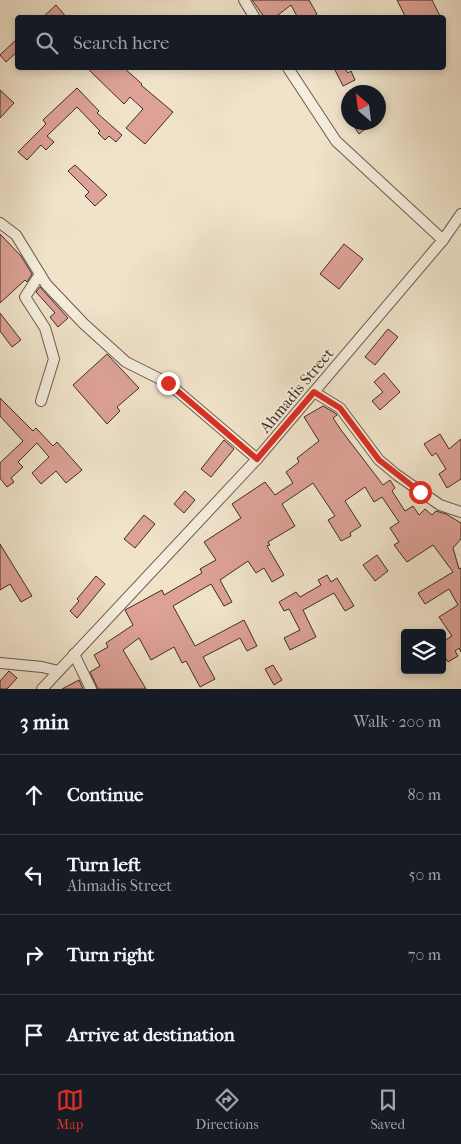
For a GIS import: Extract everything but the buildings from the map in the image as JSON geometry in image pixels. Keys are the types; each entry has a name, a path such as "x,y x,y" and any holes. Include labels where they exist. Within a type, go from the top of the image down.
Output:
{"street":[{"path":"244,0 253,15"},
{"path":"289,70 336,141 443,240"},
{"name":"Ahmadis Street","path":"42,689 257,459 443,240 461,214"},
{"path":"0,222 16,235 46,284 84,324 126,362 168,383 257,459"},
{"path":"40,274 25,297 45,328 54,359 41,400"},
{"path":"314,392 340,408 379,460 397,475 440,505 461,512"},
{"path":"74,654 91,689"},
{"path":"0,663 42,667 58,671"}],"route":[{"path":"168,383 257,459 314,392 340,408 379,460 420,492"}]}
